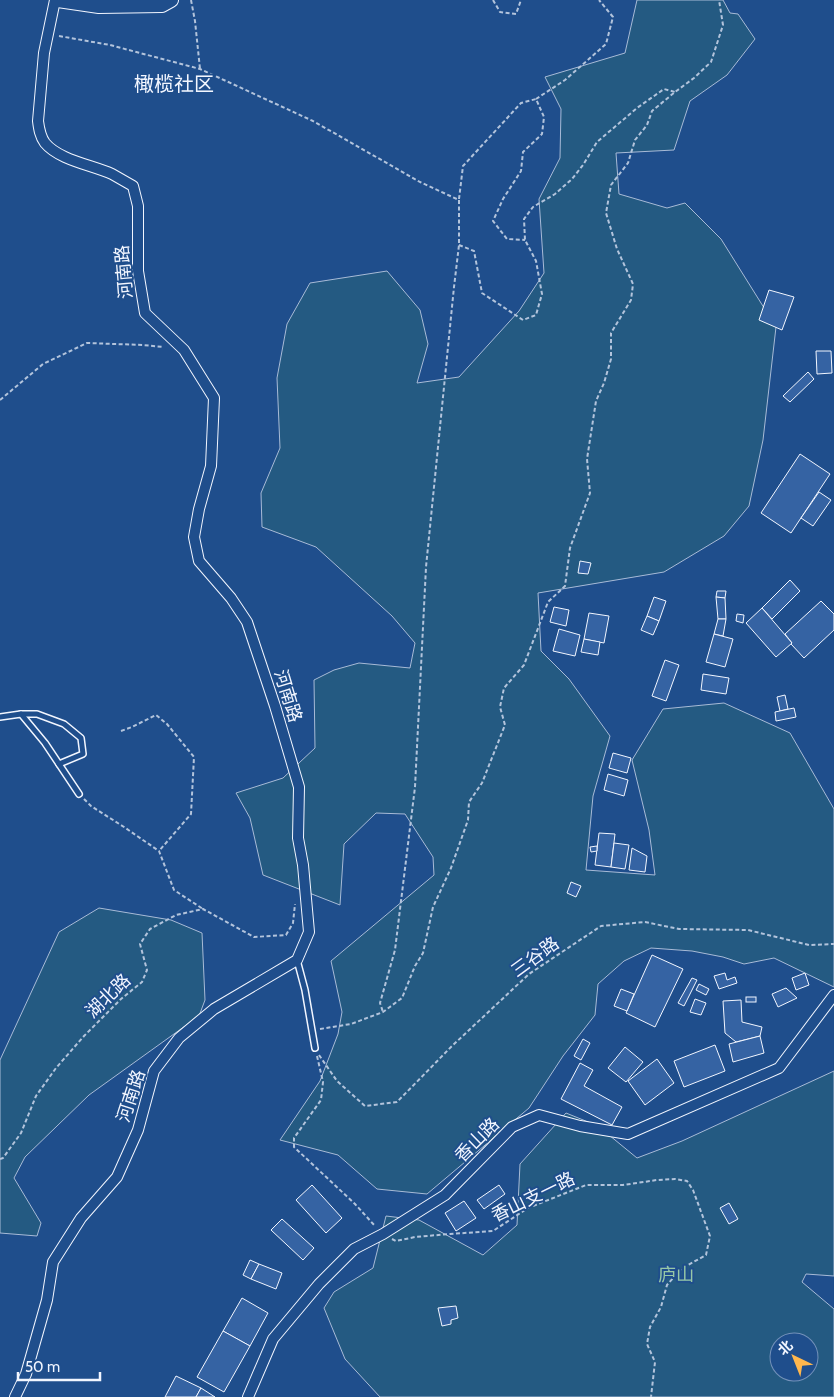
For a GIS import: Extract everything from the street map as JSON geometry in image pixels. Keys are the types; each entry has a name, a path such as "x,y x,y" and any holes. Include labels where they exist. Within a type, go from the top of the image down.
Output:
{"main road":[{"path":"56,0 99,6 162,5 171,0"}],"street":[{"name":"河南路","path":"15,1397 26,1374 48,1300 53,1262 81,1218 118,1178 138,1130 154,1071 179,1038 214,1009 297,960 309,932 303,865 298,838 299,787 247,622 231,598 199,560 194,537 199,509 211,466 214,398 184,350 144,313 138,271 138,206 133,186 112,174 63,156 45,143 39,132 38,120 44,53 56,0"},
{"name":"香山路","path":"248,1397 273,1340 319,1284 354,1248 383,1234 445,1195 512,1127 539,1115 580,1126 628,1134 779,1068 834,995"}],"lane":[{"path":"21,714 45,743 79,794"},
{"path":"0,717 37,714 64,724 81,738 83,754 59,764"},
{"path":"297,960 305,990 315,1048"}],"path":[{"path":"191,0 200,69"},
{"path":"493,0 500,12 516,14 521,0"},
{"path":"383,1012 380,1003 395,950 415,787 426,567 459,245 458,200 463,166 521,103 536,99 565,80 606,44 613,17 599,0"},
{"path":"312,1030 351,1024 383,1012 402,998 423,952 433,907 451,868 468,820 469,802 482,783 504,725 500,707 504,688 524,665 548,602 566,586 570,548 590,493 587,459 596,401 604,384 611,359 611,333 631,300 634,284 617,249 606,214 611,185 628,163 635,140 647,125 652,111 711,62 723,25 719,0"},
{"path":"48,34 110,45 200,69 313,121 420,182 458,200"},
{"path":"459,245 474,251 482,293 524,320 536,315 542,294 536,261 525,240 524,219 533,208 555,194 572,179 597,142 637,108 664,89 675,92"},
{"path":"525,240 507,239 492,221 503,199 522,171 523,152 542,134 544,117 536,99"},
{"path":"0,400 43,364 87,343 143,344 184,350"},
{"path":"121,731 156,715 167,724 194,757 191,814 159,850"},
{"path":"79,794 91,806 159,850 174,890 203,910 254,937 286,936 293,923 296,901"},
{"name":"湖北路","path":"0,1159 3,1158 21,1133 36,1096 56,1068 84,1036 121,999 142,982 147,970 140,944 150,929 176,915 203,910"},
{"name":"三谷路","path":"315,1048 337,1082 365,1106 397,1102 452,1046 528,974 601,926 645,922 679,929 748,930 809,945 834,944"},
{"path":"315,1048 323,1082 321,1100 294,1138 294,1147 355,1204 383,1234"},
{"name":"香山支一路","path":"383,1234 396,1241 493,1231 528,1208 586,1185 623,1185 675,1179 687,1181 694,1190 710,1236 706,1255 681,1269 667,1285 661,1307 650,1327 647,1344 655,1362 651,1397"}],"green space":[{"path":"637,0 723,0 730,13 738,14 755,39 727,75 690,101 674,150 616,153 619,194 667,208 685,203 721,239 776,327 763,440 749,506 724,536 664,572 538,593 541,651 569,679 610,736 593,796 586,870 655,875 649,830 632,760 663,709 724,703 790,733 834,809 834,987 774,958 744,964 723,957 692,951 651,948 624,961 598,984 595,1015 563,1056 529,1108 427,1194 377,1189 338,1155 280,1140 320,1081 338,1034 342,1012 331,961 434,875 433,857 405,814 376,813 344,844 340,905 263,875 250,818 236,793 283,778 315,748 314,680 334,670 359,663 410,668 415,643 392,616 316,547 262,527 261,493 280,448 277,378 287,324 310,283 387,271 420,310 428,344 417,383 459,377 519,311 544,273 539,199 560,158 561,109 545,77 625,53"},
{"path":"99,908 171,920 202,933 205,1000 199,1016 89,1095 25,1157 14,1178 41,1223 37,1236 0,1233 0,1060 59,932"},
{"name":"庐山","path":"834,1071 834,1276 806,1274 802,1282 834,1309 834,1397 380,1397 345,1359 324,1308 334,1292 373,1268 386,1216 419,1220 483,1255 517,1225 520,1164 566,1113 598,1126 637,1158 682,1141"}],"building":[{"path":"769,290 794,297 782,330 759,320"},
{"path":"816,351 831,351 832,373 817,374"},
{"path":"808,372 814,379 790,402 783,396"},
{"path":"800,454 830,474 791,533 761,513"},
{"path":"819,492 831,500 813,526 801,518"},
{"path":"580,561 591,563 588,574 578,573"},
{"path":"790,580 800,591 772,619 762,608"},
{"path":"717,591 726,591 725,598 716,597"},
{"path":"654,597 666,601 659,621 647,616"},
{"path":"716,597 725,598 726,619 718,619"},
{"path":"821,601 834,614 834,630 804,658 791,644 785,634"},
{"path":"554,607 569,610 566,626 550,622"},
{"path":"762,608 792,643 776,657 746,623"},
{"path":"589,613 609,616 604,643 584,639"},
{"path":"737,614 744,615 743,623 736,621"},
{"path":"647,616 659,621 653,635 641,630"},
{"path":"718,619 726,619 723,636 714,634"},
{"path":"559,629 580,635 575,656 553,651"},
{"path":"714,634 733,639 725,667 706,662"},
{"path":"584,639 600,642 598,655 581,652"},
{"path":"665,660 679,665 666,701 652,696"},
{"path":"703,674 729,678 726,694 701,690"},
{"path":"785,695 788,709 780,711 777,697"},
{"path":"794,708 796,717 776,721 775,712"},
{"path":"613,753 631,758 627,773 609,768"},
{"path":"608,774 628,780 624,796 604,790"},
{"path":"599,833 615,834 611,867 595,865"},
{"path":"614,843 629,845 625,869 611,867"},
{"path":"597,846 597,851 591,852 590,847"},
{"path":"632,848 647,856 645,872 629,870"},
{"path":"571,882 581,886 576,897 567,893"},
{"path":"652,955 683,969 655,1027 626,1013"},
{"path":"725,973 727,980 735,977 737,983 719,989 714,976"},
{"path":"805,973 809,985 796,990 792,978"},
{"path":"692,978 697,980 684,1006 678,1003"},
{"path":"699,984 709,989 706,995 696,990"},
{"path":"786,988 797,998 778,1007 772,994"},
{"path":"621,989 634,994 627,1011 614,1006"},
{"path":"746,997 756,997 756,1002 746,1002"},
{"path":"695,999 706,1003 701,1015 690,1012"},
{"path":"741,1000 742,1022 762,1027 760,1036 736,1042 725,1033 723,1001"},
{"path":"760,1036 764,1053 733,1062 729,1044"},
{"path":"583,1039 590,1043 581,1060 574,1056"},
{"path":"715,1045 725,1071 684,1087 674,1061"},
{"path":"625,1047 643,1062 626,1082 608,1068"},
{"path":"657,1059 674,1083 645,1105 628,1081"},
{"path":"580,1063 593,1070 584,1086 622,1107 612,1125 561,1099"},
{"path":"312,1185 342,1218 326,1233 296,1200"},
{"path":"499,1185 505,1194 484,1209 477,1200"},
{"path":"464,1201 476,1218 456,1231 445,1213"},
{"path":"729,1203 738,1219 729,1224 720,1208"},
{"path":"282,1219 314,1248 303,1260 271,1230"},
{"path":"250,1260 259,1264 251,1279 243,1275"},
{"path":"259,1264 282,1273 276,1289 251,1279"},
{"path":"242,1298 268,1313 250,1346 223,1331"},
{"path":"456,1306 458,1318 451,1320 451,1324 442,1326 438,1308"},
{"path":"223,1331 250,1346 224,1392 197,1377"},
{"path":"176,1376 201,1388 196,1397 165,1397"},
{"path":"201,1388 215,1397 196,1397"}],"district":[{"name":"橄榄社区","path":"174,84"}]}
